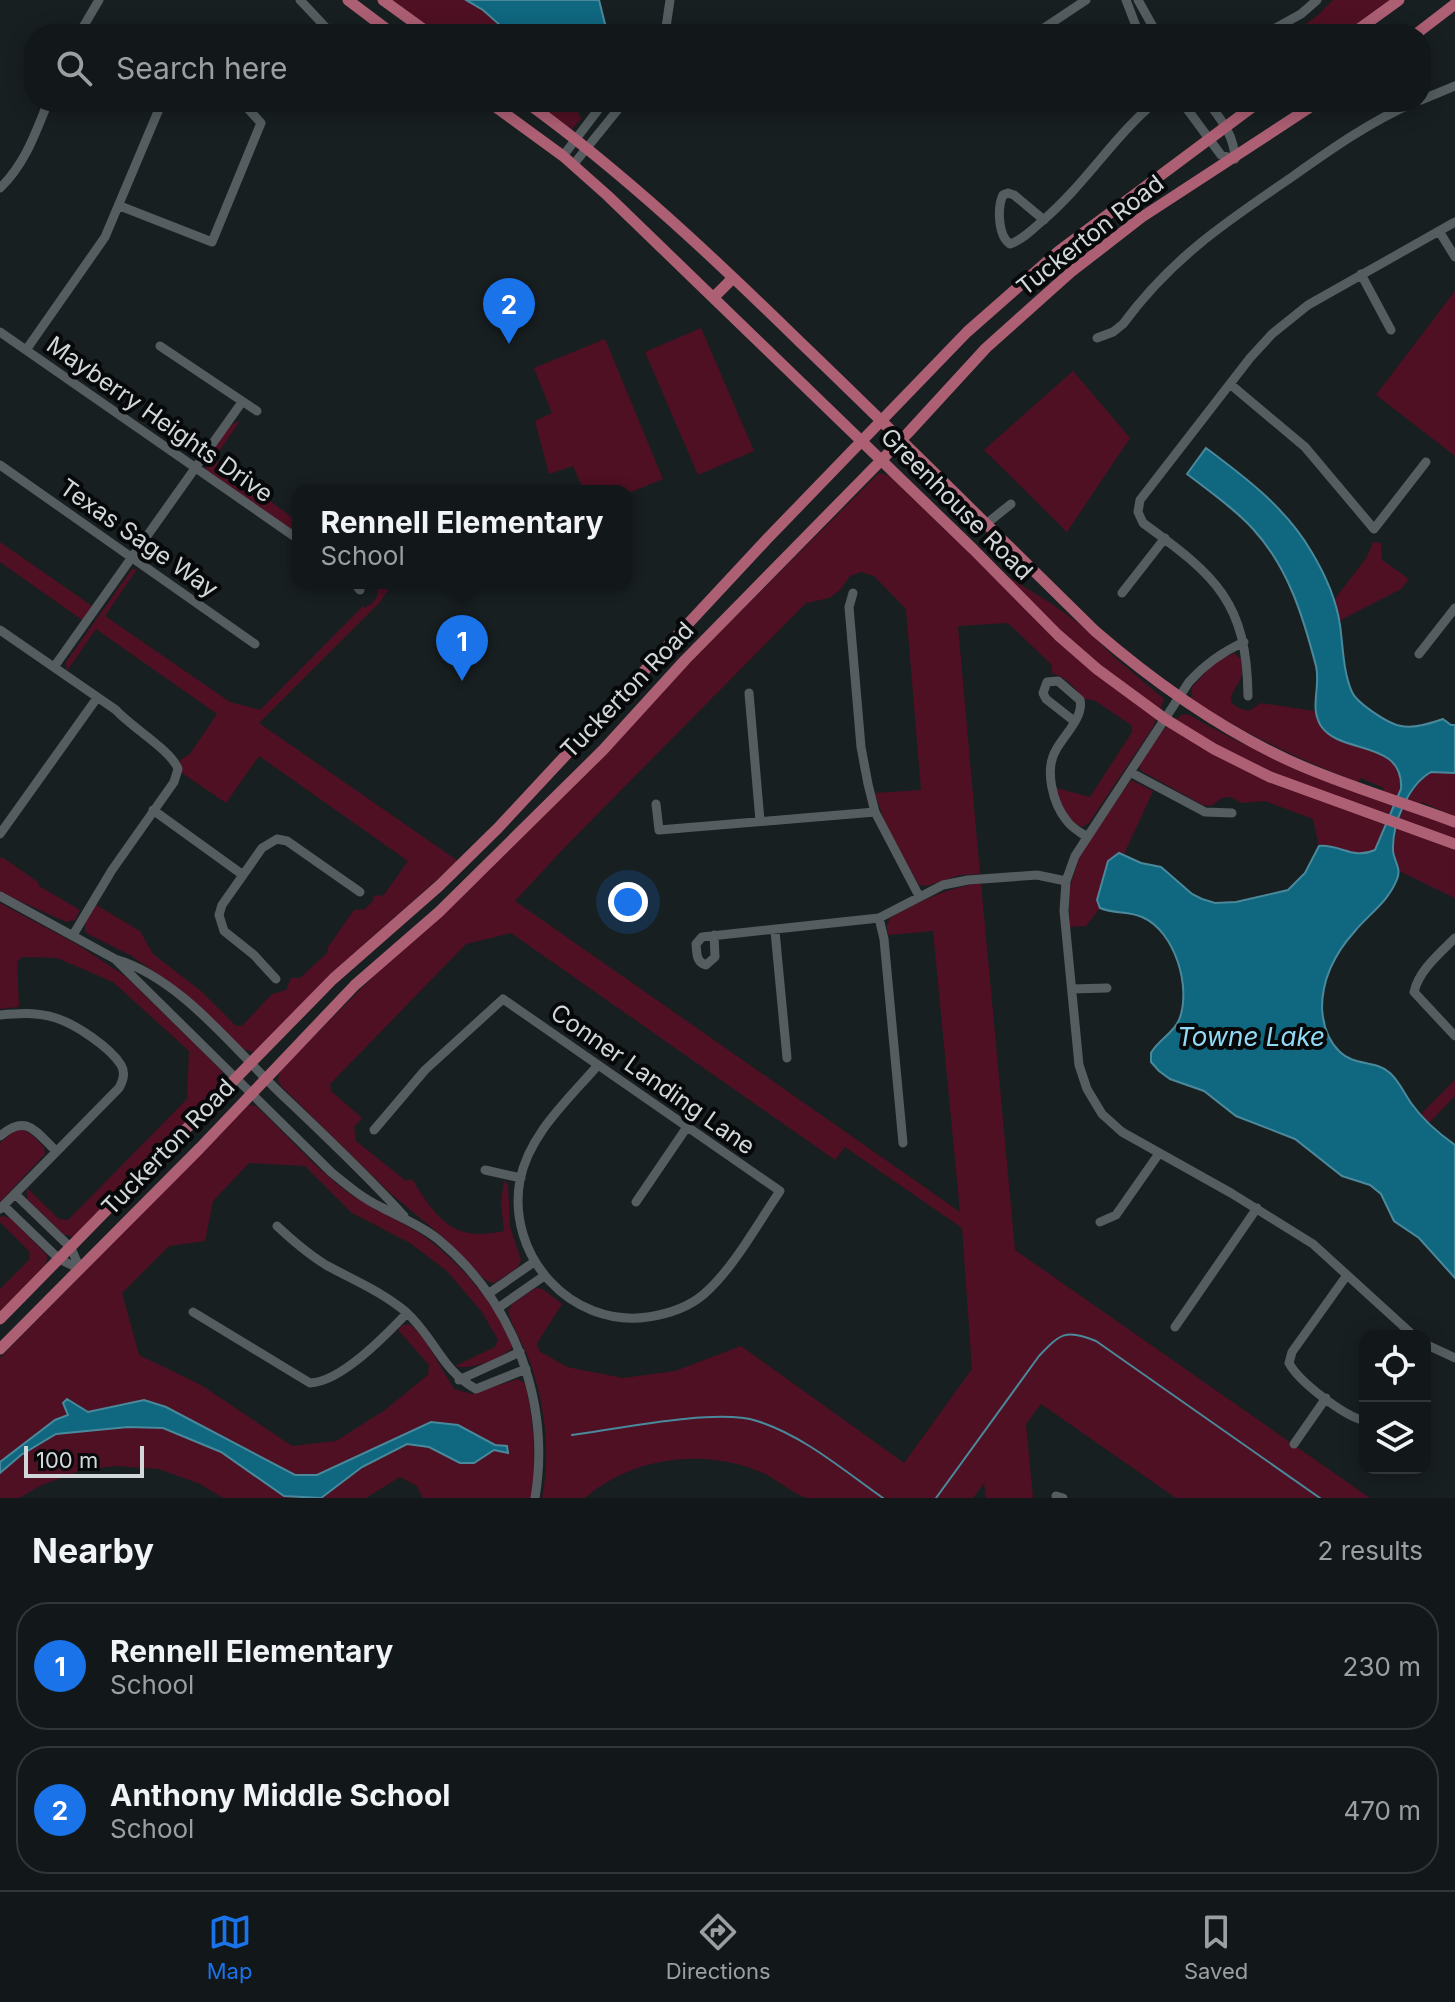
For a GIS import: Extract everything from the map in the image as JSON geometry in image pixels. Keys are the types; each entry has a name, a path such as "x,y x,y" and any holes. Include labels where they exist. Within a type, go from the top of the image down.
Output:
{"main road":[{"path":"348,0 380,24"},
{"path":"383,0 416,24"},
{"path":"1366,24 1399,0"},
{"path":"1429,24 1455,4"},
{"path":"398,24 403,15"},
{"name":"Greenhouse Road","path":"503,112 563,156 714,297 1058,635 1097,669 1165,719 1214,749 1270,777 1455,844"},
{"name":"Greenhouse Road","path":"539,112 575,139 733,278 1095,631 1179,698 1243,737 1291,761 1455,822"},
{"name":"Tuckerton Road","path":"0,1319 351,961 439,886 488,836 967,332 1059,251 1245,112"},
{"name":"Tuckerton Road","path":"0,1349 355,985 439,912 603,750 685,660 901,440 986,348 1071,272 1142,217 1303,112"},
{"path":"714,297 733,278"},
{"path":"488,836 501,850"}],"street":[{"path":"85,24 99,0"},
{"path":"300,0 323,24"},
{"path":"665,24 670,0"},
{"path":"1050,24 1086,0"},
{"path":"1126,0 1135,24"},
{"path":"1138,0 1151,24"},
{"path":"1283,24 1317,0"},
{"path":"1431,96 1450,88 1455,77"},
{"path":"0,188 30,149 44,112"},
{"path":"26,350 105,237 158,112"},
{"path":"120,206 212,242 261,123 251,112"},
{"path":"563,156 596,112"},
{"path":"573,165 616,112"},
{"path":"1044,220 1014,195 1003,195 999,203 1003,235 1010,244 1018,241 1044,220 1076,190 1145,112"},
{"path":"1189,112 1221,155 1235,159 1234,144 1215,112"},
{"path":"1195,120 1203,112"},
{"path":"1097,338 1123,324 1163,275 1210,233 1362,128 1395,112"},
{"path":"1248,696 1244,642 1234,611 1208,574 1143,523 1138,512 1140,500 1250,358 1292,317 1361,274 1455,222"},
{"path":"1439,231 1455,257"},
{"path":"1361,274 1391,330"},
{"name":"Mayberry Heights Drive","path":"0,332 292,535"},
{"path":"160,346 257,411"},
{"path":"1230,384 1305,447 1374,529 1426,462"},
{"path":"54,667 242,402"},
{"name":"Texas Sage Way","path":"0,465 255,644"},
{"path":"986,524 1011,504"},
{"path":"1122,593 1165,538"},
{"path":"853,593 849,607 861,747 875,812 919,896"},
{"path":"1419,654 1455,608"},
{"path":"2,636 116,710 175,760 178,769 176,778 95,895 73,935"},
{"path":"1244,642 1220,653 1199,670 1075,856 1066,881 1064,911 1079,1065 1087,1089 1102,1114 1122,1132 1257,1208 1313,1244 1407,1330"},
{"path":"1074,721 1046,699 1043,693 1047,682 1058,681 1080,700 1080,713 1054,753 1051,765 1057,808 1069,824 1087,837"},
{"path":"749,693 760,821"},
{"path":"0,834 97,698"},
{"path":"1130,772 1205,812 1232,813"},
{"path":"656,804 659,830 875,812"},
{"path":"153,810 243,875"},
{"path":"276,979 254,955 224,931 219,922 222,905 262,848 277,839 291,843 360,892"},
{"path":"714,935 879,918 943,885 968,880 1037,875 1066,881"},
{"path":"0,896 115,959 136,965 171,990 252,1064 407,1218 439,1240 473,1273 498,1308 526,1369 539,1426 539,1474 535,1498"},
{"path":"879,918 884,939 903,1143"},
{"path":"775,931 787,1058"},
{"path":"1455,938 1416,981 1414,992 1455,1036"},
{"path":"115,959 348,1186 380,1207 407,1218"},
{"path":"1072,989 1107,988"},
{"name":"Conner Landing Lane","path":"374,1130 425,1070 503,999 780,1191 703,1296 662,1315 616,1317 594,1311 574,1301 544,1276"},
{"path":"0,1015 25,1012 56,1018 84,1032 121,1065 124,1073 119,1088 2,1207 59,1259 80,1269"},
{"path":"498,1308 544,1276 534,1262 523,1235 519,1216 521,1178 535,1141 598,1065"},
{"path":"0,1136 17,1124 27,1125 56,1151"},
{"path":"636,1202 687,1127"},
{"path":"1100,1222 1116,1215 1158,1155"},
{"path":"485,1170 521,1178"},
{"path":"15,1194 71,1248 80,1269"},
{"path":"1175,1327 1257,1208"},
{"path":"277,1226 306,1252 371,1287 407,1313 459,1380 476,1389 526,1369"},
{"path":"488,1294 534,1262"},
{"path":"1347,1275 1292,1352 1289,1363 1294,1374 1359,1420"},
{"path":"193,1312 310,1383 328,1379 383,1338 407,1313"},
{"path":"1431,1350 1455,1358"},
{"path":"459,1380 520,1352"},
{"path":"1294,1444 1326,1398"}],"shaded area":[{"path":"389,0 466,0 499,24 423,24"},
{"path":"1333,0 1395,0 1362,24 1306,24"},
{"path":"547,112 579,112 582,118 572,129"},
{"path":"1455,291 1455,456 1376,395"},
{"path":"701,328 754,451 698,475 645,352"},
{"path":"605,339 663,479 632,492 632,485 581,485 573,466 549,474 535,421 552,413 534,368"},
{"path":"1073,371 1130,438 1067,532 984,450"},
{"path":"240,421 214,459 292,518 292,530 206,470 209,457 222,435"},
{"path":"879,473 891,476 943,528 1085,628 1164,699 1153,727 1089,823 1082,827 1071,820 1056,788 1090,797 1132,732 1131,725 1094,700 1082,699 1070,683 1052,673 1052,665 1008,623 958,626 980,874 960,875 927,886 919,885 885,823 875,793 921,790 906,609 874,576 861,572 850,576 840,590 829,598 806,603 515,901 960,1212 933,931 888,935 887,926 890,918 923,901 956,888 981,883 1015,1250 1370,1498 1176,1498 1041,1404 1026,1424 1033,1498 986,1498 984,1483 973,1498 807,1498 758,1471 736,1464 690,1459 667,1461 623,1474 585,1498 542,1498 546,1465 543,1412 530,1362 508,1311 512,1304 536,1288 543,1289 562,1304 537,1343 539,1351 567,1367 623,1378 675,1371 741,1346 904,1463 972,1369 962,1228 845,1147 835,1160 511,933 466,944 330,1084 331,1091 362,1118 354,1127 356,1141 406,1181 412,1179 429,1205 448,1224 471,1233 504,1231 501,1203 504,1181 508,1185 510,1227 521,1260 518,1267 496,1282 484,1279 443,1237 390,1193 278,1080 280,1070 384,966 460,899 665,687"},
{"path":"0,542 92,606 82,620 0,562"},
{"path":"1373,542 1381,543 1382,560 1409,579 1401,589 1339,621 1334,600 1367,557"},
{"path":"132,569 137,569 105,616 230,702 260,710 364,605 364,608 374,601 378,589 389,589 380,602 259,723 458,861 354,953 254,1052 243,1049 172,984 130,955 88,934 85,923 96,905 140,931 153,954 201,991 236,1026 242,1026 272,994 286,990 291,978 300,978 327,953 354,910 365,909 374,896 384,895 408,861 259,756 226,803 182,773 180,760 190,754 217,714 96,629 67,671 66,662"},
{"path":"1234,653 1242,660 1242,671 1232,696 1233,704 1249,711 1261,703 1314,711 1323,727 1334,736 1389,758 1396,765 1401,789 1375,850 1353,853 1319,846 1313,819 1265,801 1242,803 1230,797 1222,798 1211,806 1203,805 1141,771 1139,766 1162,731 1183,714 1283,762 1381,800 1384,788 1361,778 1358,782 1295,755 1194,702 1191,698 1192,687 1215,662"},
{"path":"1431,772 1455,773 1455,817 1422,802 1417,814 1455,827 1455,898 1399,871 1393,853 1394,833 1403,808 1416,786"},
{"path":"1131,780 1153,791 1124,854 1112,856 1097,900 1100,908 1086,926 1070,927 1068,892 1081,853"},
{"path":"2,857 38,882 39,886 80,910 75,920 66,922 0,892"},
{"path":"0,903 78,945 125,976 221,1070 225,1078 223,1086 73,1237 63,1234 27,1199 27,1188 59,1219 68,1220 187,1099 189,1051 113,982 57,958 22,957 17,962 19,1007 0,1009"},
{"path":"1455,1080 1455,1096 1428,1124 1420,1115"},
{"path":"248,1105 256,1106 334,1182 371,1207 416,1231 443,1252 487,1300 499,1317 512,1348 485,1363 455,1366 495,1347 498,1340 482,1312 447,1271 410,1243 352,1213 305,1166 249,1163 213,1201 205,1241 169,1246 122,1293 139,1355 201,1385 292,1446 336,1441 385,1410 428,1375 429,1365 398,1330 403,1325 411,1325 424,1339 454,1389 472,1394 518,1379 525,1383 533,1440 532,1498 423,1498 417,1486 400,1477 366,1498 223,1498 200,1484 159,1469 116,1466 81,1470 19,1498 0,1498 0,1358"},
{"path":"21,1129 44,1147 45,1154 0,1202 0,1143"},
{"path":"3,1216 10,1218 47,1255 46,1267 0,1314 0,1289 30,1259 29,1251 0,1222"}],"water":[{"path":"466,0 599,0 605,24 499,24"},
{"name":"Towne Lake","path":"1206,448 1277,507 1311,551 1336,605 1347,676 1355,697 1395,724 1417,726 1443,719 1455,725 1455,773 1431,772 1415,786 1403,806 1393,840 1397,879 1384,901 1355,931 1336,957 1327,976 1322,1008 1326,1032 1340,1052 1390,1073 1421,1115 1455,1145 1455,1278 1419,1238 1394,1221 1381,1194 1370,1185 1342,1176 1295,1139 1236,1116 1204,1091 1170,1079 1159,1071 1151,1062 1151,1053 1176,1025 1182,1007 1182,977 1178,962 1164,934 1154,924 1137,915 1100,908 1097,900 1108,861 1119,853 1141,863 1161,867 1192,894 1215,903 1236,902 1288,890 1305,873 1319,846 1353,853 1375,850 1401,789 1399,773 1392,762 1382,755 1330,735 1321,726 1315,704 1316,666 1300,611 1276,559 1246,521 1187,474"},
{"path":"67,1399 88,1412 144,1400 166,1407 295,1475 317,1475 431,1422 458,1425 495,1445 507,1446 508,1453 494,1450 474,1463 460,1463 429,1447 407,1444 362,1467 321,1498 284,1496 221,1452 163,1428 128,1427 56,1434 21,1455 0,1473 0,1462 55,1420 68,1415 63,1403"}],"waterway":[{"path":"936,1498 1039,1356 1058,1338 1070,1334 1096,1341 1320,1498"},
{"path":"572,1435 692,1418 757,1421 791,1435 883,1498"}],"place":[{"name":"Anthony Middle School","path":"509,344"},
{"name":"Rennell Elementary","path":"462,681"}]}
